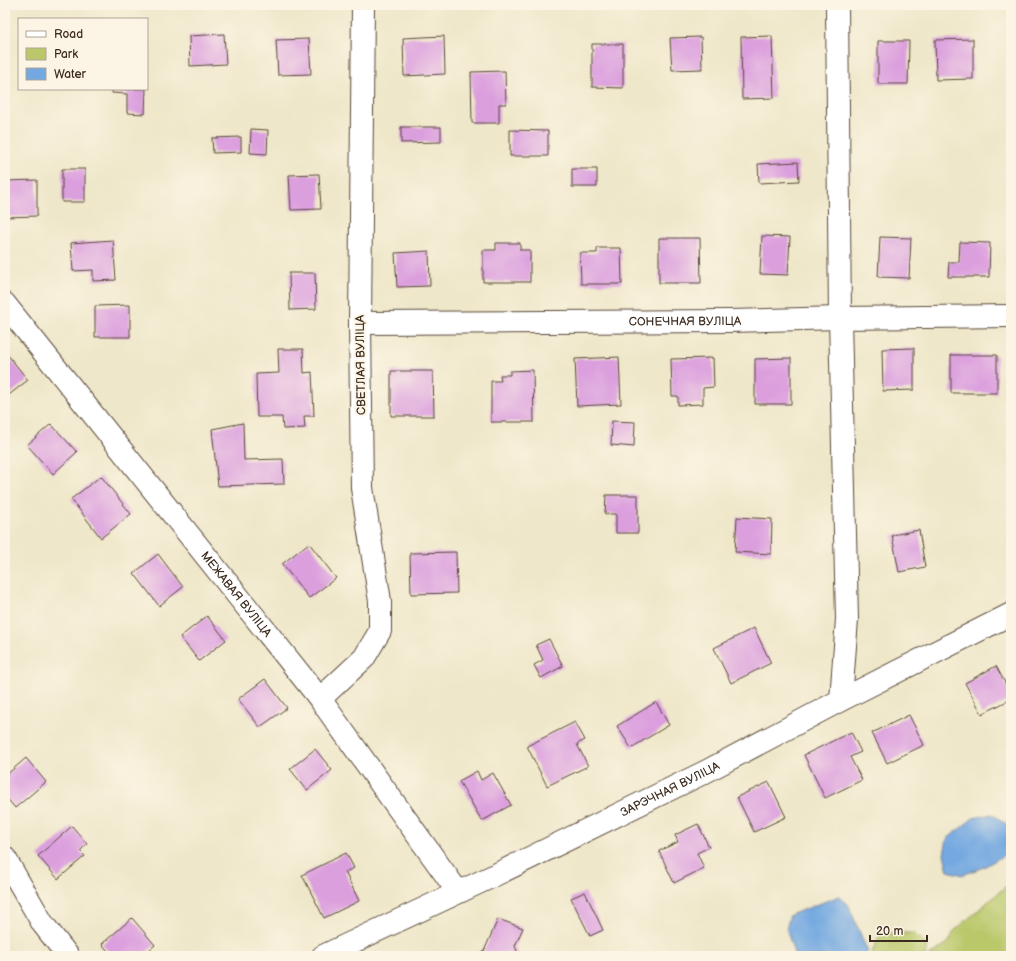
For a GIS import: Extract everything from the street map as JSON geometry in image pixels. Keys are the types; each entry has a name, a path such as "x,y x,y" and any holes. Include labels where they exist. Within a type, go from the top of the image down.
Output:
{"street":[{"name":"СВЕТЛАЯ ВУЛІЦА","path":"320,699 364,658 380,631 380,602 362,488 360,323 363,5"},
{"path":"837,5 840,318 847,619 841,700"},
{"name":"МЕЖАВАЯ ВУЛІЦА","path":"5,304 320,699 458,892"},
{"name":"СОНЕЧНАЯ ВУЛІЦА","path":"360,323 730,321 1011,316"},
{"name":"ЗАРЭЧНАЯ ВУЛІЦА","path":"323,956 705,772 841,700 1011,614"},
{"path":"5,858 43,924 68,956"}],"green space":[{"path":"1011,882 1011,956 929,956 949,942 954,931"},
{"path":"881,933 914,933 926,945 927,956 870,956"}],"water":[{"path":"992,814 1009,826 1011,851 984,867 963,875 948,871 944,854 947,839 973,818"},
{"path":"839,896 848,904 868,952 863,956 795,956 786,928 790,915"}],"building":[{"path":"224,34 226,64 190,66 189,36"},
{"path":"444,36 445,74 404,76 403,38"},
{"path":"772,36 774,98 742,99 741,37"},
{"path":"701,37 702,69 672,70 670,38"},
{"path":"309,39 311,74 278,75 276,40"},
{"path":"973,39 973,79 936,80 935,40"},
{"path":"878,41 909,41 908,84 878,84"},
{"path":"592,44 623,44 623,88 592,87"},
{"path":"505,71 506,104 499,104 499,123 472,123 471,72"},
{"path":"112,90 146,90 145,114 127,113 127,94 112,93"},
{"path":"401,127 441,127 441,142 401,143"},
{"path":"251,129 268,130 267,154 250,153"},
{"path":"510,130 548,131 548,156 510,156"},
{"path":"241,137 241,152 213,153 212,138"},
{"path":"798,162 799,181 759,183 758,164"},
{"path":"62,169 85,169 85,202 62,202"},
{"path":"572,169 597,169 597,187 572,187"},
{"path":"319,174 321,209 291,210 289,175"},
{"path":"37,180 37,216 5,217 5,181"},
{"path":"762,236 790,237 788,275 760,274"},
{"path":"880,237 911,238 909,278 878,277"},
{"path":"659,238 700,238 701,283 659,283"},
{"path":"113,240 116,280 93,281 93,270 73,271 71,243"},
{"path":"960,242 990,243 989,277 948,277 949,262 959,262"},
{"path":"496,243 520,243 520,250 530,250 530,282 483,282 483,250 496,250"},
{"path":"597,248 621,248 622,284 581,284 580,253 597,253"},
{"path":"429,251 430,286 397,287 395,253"},
{"path":"289,273 315,273 316,309 290,310"},
{"path":"130,305 130,337 95,337 95,306"},
{"path":"914,348 914,390 883,391 882,349"},
{"path":"278,349 303,349 304,373 312,372 314,416 304,416 305,428 283,429 282,417 257,417 256,374 279,373"},
{"path":"7,354 28,380 5,398 5,356"},
{"path":"951,355 997,355 997,393 951,393"},
{"path":"619,357 621,404 577,406 575,359"},
{"path":"713,358 714,387 703,388 703,404 678,405 678,396 672,396 671,359"},
{"path":"791,358 791,404 755,404 755,359"},
{"path":"533,370 534,422 491,422 491,381 501,381 500,375 510,375 510,371"},
{"path":"391,371 433,371 434,416 391,416"},
{"path":"612,421 635,422 634,447 611,445"},
{"path":"243,423 244,460 283,459 284,484 218,486 212,429"},
{"path":"51,424 77,452 53,474 27,445"},
{"path":"101,476 131,514 101,538 71,499"},
{"path":"606,495 638,495 638,533 616,533 616,514 605,514"},
{"path":"737,517 772,519 771,554 735,552"},
{"path":"919,530 925,567 899,572 892,535"},
{"path":"309,543 336,578 309,598 282,564"},
{"path":"456,552 457,593 411,594 410,553"},
{"path":"158,554 183,587 159,606 134,573"},
{"path":"207,616 226,640 199,661 180,637"},
{"path":"754,628 771,663 731,683 714,648"},
{"path":"549,639 563,666 541,678 534,665 543,660 536,645"},
{"path":"996,666 1011,694 1011,699 982,714 965,683"},
{"path":"265,679 287,708 260,727 238,699"},
{"path":"656,702 669,725 631,748 617,726"},
{"path":"909,715 924,745 887,763 872,733"},
{"path":"575,722 585,740 577,744 588,766 547,786 527,746"},
{"path":"851,732 861,752 850,757 862,780 825,798 804,755"},
{"path":"315,749 332,770 307,790 290,769"},
{"path":"26,758 46,782 15,808 5,796 5,776"},
{"path":"477,771 481,780 493,773 511,805 482,821 459,781"},
{"path":"769,782 786,817 754,832 737,797"},
{"path":"698,824 709,847 697,853 704,868 674,883 659,851 678,842 675,835"},
{"path":"72,826 87,844 80,851 85,856 58,879 38,856"},
{"path":"346,853 354,868 345,872 359,901 324,918 302,875"},
{"path":"585,892 603,930 590,936 571,898"},
{"path":"132,918 155,945 142,956 112,956 102,944"},
{"path":"498,919 523,928 515,946 519,956 472,956 484,951"}]}
